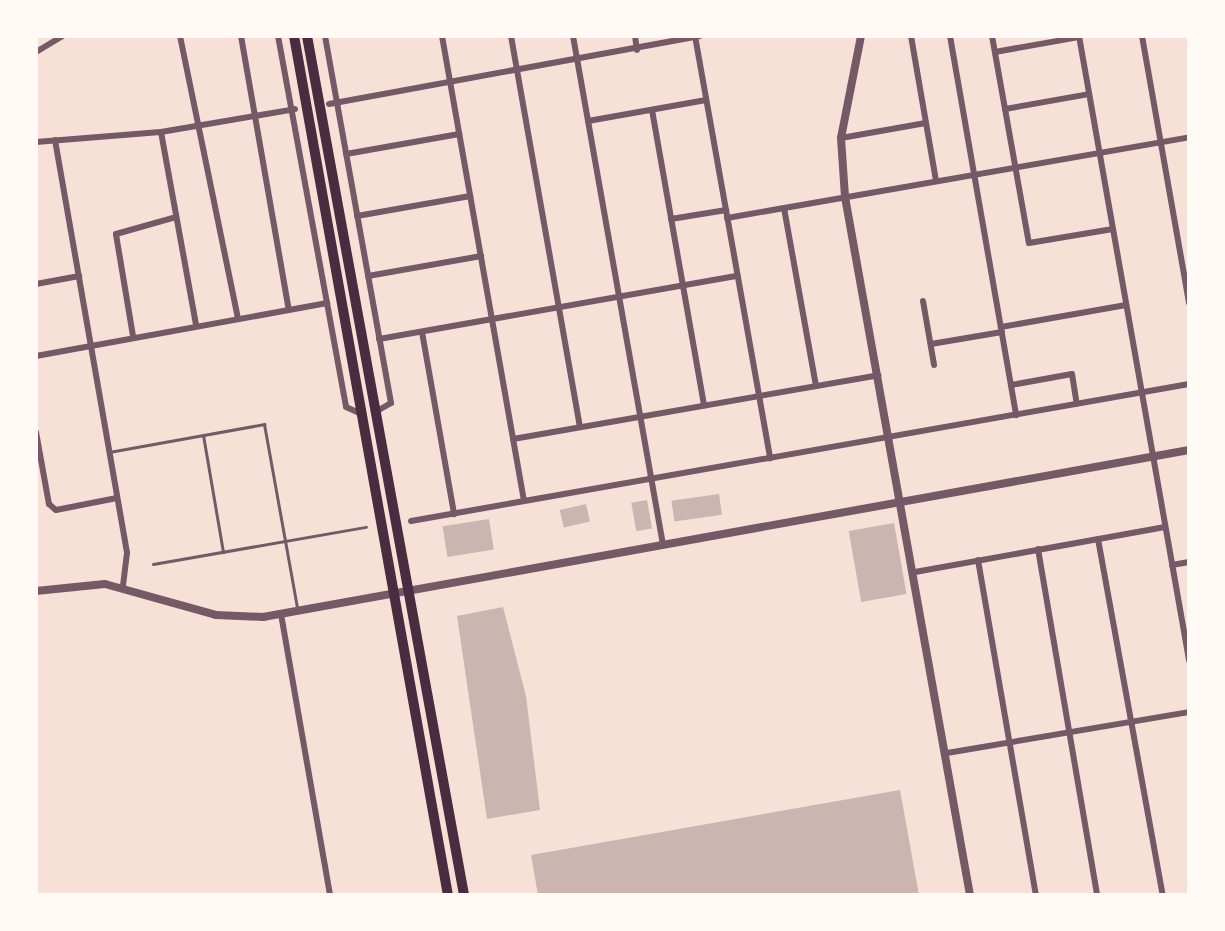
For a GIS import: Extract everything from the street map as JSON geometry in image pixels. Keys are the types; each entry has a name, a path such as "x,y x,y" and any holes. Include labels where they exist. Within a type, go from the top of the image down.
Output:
{"highway":[{"path":"294,36 365,413 392,592 448,895"},
{"path":"307,36 464,895"}],"street":[{"path":"36,52 63,36"},
{"path":"180,36 202,125 238,319"},
{"path":"241,36 289,310"},
{"path":"278,36 346,407 349,415 365,413"},
{"path":"327,36 391,403 377,411"},
{"path":"442,36 524,501"},
{"path":"511,36 580,427"},
{"path":"573,36 663,545"},
{"path":"635,36 637,50"},
{"path":"861,36 841,138 845,197 915,572 970,895"},
{"path":"911,36 936,181"},
{"path":"950,36 1016,415"},
{"path":"992,36 1029,243 1113,229"},
{"path":"1142,36 1189,303"},
{"path":"329,104 697,37 770,458"},
{"path":"995,52 1079,37 1189,660"},
{"path":"1005,109 1089,94"},
{"path":"588,121 706,100"},
{"path":"36,142 161,132 293,110"},
{"path":"652,110 704,405"},
{"path":"841,138 926,123"},
{"path":"161,132 196,325"},
{"path":"346,154 459,134"},
{"path":"671,219 784,208 1189,137"},
{"path":"55,140 127,553 123,586"},
{"path":"357,216 470,196"},
{"path":"784,208 816,386"},
{"path":"133,336 116,234 176,217"},
{"path":"368,276 481,256"},
{"path":"36,284 79,276"},
{"path":"379,339 738,276"},
{"path":"923,301 934,365"},
{"path":"36,356 327,303"},
{"path":"931,344 1126,305"},
{"path":"422,332 454,514"},
{"path":"1011,385 1072,374 1077,404"},
{"path":"513,439 878,375"},
{"path":"411,521 1189,384"},
{"path":"36,432 49,504 56,510 117,498"},
{"path":"36,591 123,586 216,615 281,614 1189,450"},
{"path":"915,572 1165,527"},
{"path":"1098,539 1163,895"},
{"path":"1038,549 1097,895"},
{"path":"978,560 1036,895"},
{"path":"1172,565 1189,562"},
{"path":"281,614 330,895"},
{"path":"947,753 1189,712"}],"lane":[{"path":"109,452 264,424 298,610"},
{"path":"203,435 223,552"},
{"path":"153,564 366,527"}],"building":[{"path":"719,494 722,515 674,521 671,501"},
{"path":"647,500 652,529 636,531 631,503"},
{"path":"586,504 590,522 564,528 560,510"},
{"path":"489,519 494,550 447,557 443,526"},
{"path":"894,523 907,594 861,602 849,531"},
{"path":"503,607 526,696 540,810 487,819 457,616"},
{"path":"900,790 919,895 538,895 531,855"}]}
